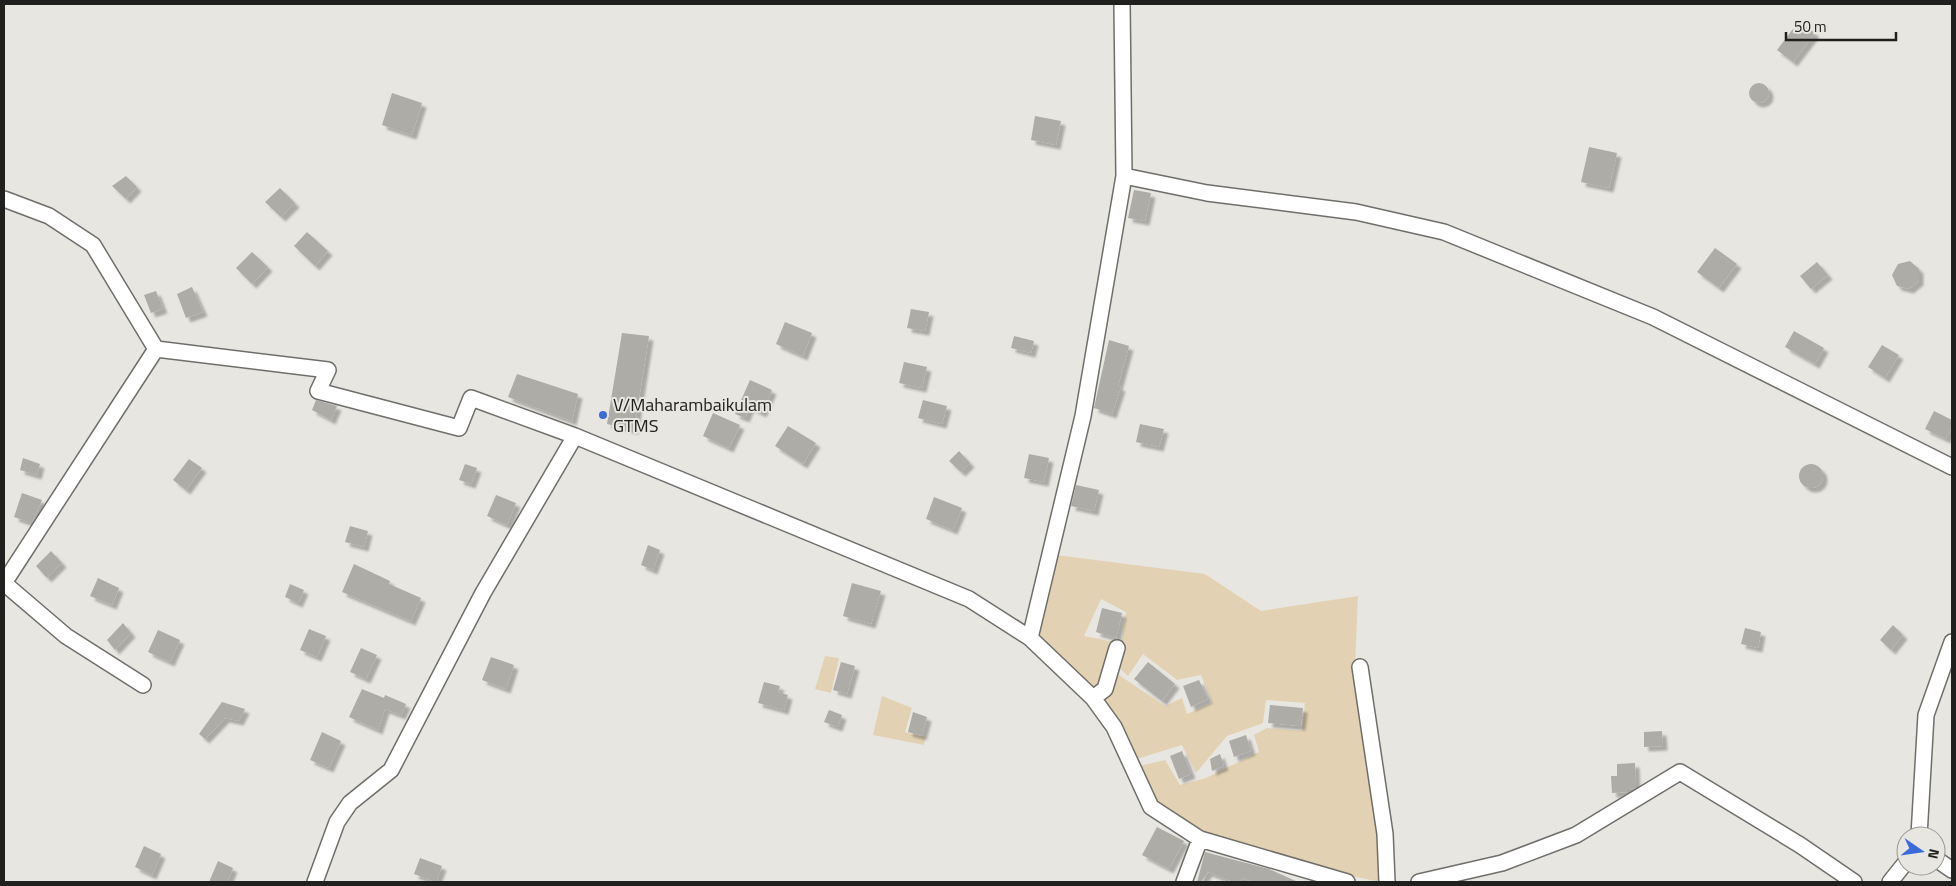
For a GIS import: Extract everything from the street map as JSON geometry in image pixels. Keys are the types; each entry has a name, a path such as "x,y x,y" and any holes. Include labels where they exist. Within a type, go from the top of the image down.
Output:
{"street":[{"path":"1030,638 1083,416 1124,176 1122,4"},
{"path":"1124,176 1207,193 1356,212 1444,232 1653,317 1952,467"},
{"path":"4,200 49,216 93,245 156,349"},
{"path":"156,349 328,370 318,391 459,428 471,398 574,436 969,599 1030,638 1093,698 1114,727 1151,806 1200,839 1347,882"},
{"path":"143,685 66,636 4,583 156,349"},
{"path":"315,882 336,822 350,803 391,770 483,592 574,436"},
{"path":"1920,826 1926,715 1952,642"},
{"path":"1093,698 1105,688 1117,648"},
{"path":"1360,667 1385,834 1387,882"},
{"path":"1420,882 1502,863 1576,836 1680,772 1800,845 1854,882"},
{"path":"1184,882 1200,839"}],"shaded area":[{"path":"1056,555 1205,574 1261,611 1358,596 1355,667 1380,839 1380,882 1328,871 1202,835 1157,804 1140,766 1165,760 1180,785 1206,778 1259,752 1254,735 1267,728 1302,731 1305,703 1266,700 1263,723 1227,736 1196,773 1182,745 1137,759 1097,700 1119,675 1165,706 1182,698 1187,714 1212,703 1201,675 1177,680 1143,654 1128,676 1118,667 1126,612 1101,599 1084,636 1114,642 1108,671 1091,693 1036,639"},
{"path":"825,656 839,658 831,693 815,689"},
{"path":"882,696 912,708 905,732 925,737 924,745 873,735"}],"building":[{"path":"1799,21 1815,33 1793,62 1777,50"},
{"path":"1755,83 1763,83 1769,89 1769,97 1763,103 1755,103 1749,97 1749,89"},
{"path":"392,93 422,103 412,135 382,125"},
{"path":"1035,116 1061,121 1056,145 1031,140"},
{"path":"1589,147 1617,153 1609,188 1581,182"},
{"path":"126,176 137,187 126,199 112,186"},
{"path":"280,188 295,203 281,217 265,202"},
{"path":"1134,190 1151,193 1145,221 1128,218"},
{"path":"307,232 328,251 315,266 294,246"},
{"path":"1715,248 1737,264 1719,288 1697,272"},
{"path":"252,252 268,267 252,284 236,268"},
{"path":"1910,261 1919,269 1919,281 1909,289 1897,286 1892,275 1898,264"},
{"path":"1817,262 1828,275 1811,289 1800,276"},
{"path":"192,287 203,312 186,318 177,294"},
{"path":"156,291 163,309 151,313 144,295"},
{"path":"911,309 929,312 925,331 907,328"},
{"path":"785,322 812,333 803,356 776,344"},
{"path":"1794,331 1824,348 1815,364 1785,347"},
{"path":"622,333 649,336 634,430 607,424"},
{"path":"1014,336 1034,341 1031,353 1011,348"},
{"path":"1109,340 1129,346 1118,386 1121,387 1112,414 1094,408"},
{"path":"1882,345 1899,355 1885,378 1868,367"},
{"path":"904,362 927,367 922,388 899,383"},
{"path":"517,374 578,394 572,421 508,397"},
{"path":"750,380 772,390 762,413 750,407 745,418 735,414"},
{"path":"316,400 337,406 331,420 312,410"},
{"path":"923,400 947,406 942,424 918,418"},
{"path":"1934,411 1952,420 1952,427 1946,439 1925,429"},
{"path":"713,413 740,425 729,448 703,436"},
{"path":"1140,424 1164,429 1159,447 1136,442"},
{"path":"788,426 816,443 803,464 775,446"},
{"path":"959,451 970,463 961,472 949,461"},
{"path":"1029,454 1049,458 1044,482 1024,478"},
{"path":"23,458 40,464 37,475 20,470"},
{"path":"189,459 202,468 186,490 173,480"},
{"path":"465,464 477,468 471,484 459,480"},
{"path":"1811,464 1820,467 1823,476 1820,485 1811,488 1802,485 1799,476 1802,467"},
{"path":"1076,485 1099,490 1094,511 1071,506"},
{"path":"22,493 42,500 32,523 14,517"},
{"path":"496,495 516,503 507,525 487,516"},
{"path":"934,497 962,508 953,530 926,519"},
{"path":"350,526 368,531 364,547 345,542"},
{"path":"648,545 660,550 653,570 641,565"},
{"path":"51,551 62,563 47,578 36,566"},
{"path":"354,564 390,581 389,584 421,598 411,621 342,592"},
{"path":"98,578 119,588 112,605 90,596"},
{"path":"852,583 881,591 871,624 843,616"},
{"path":"290,584 304,590 298,603 285,597"},
{"path":"1102,608 1122,613 1116,638 1096,632"},
{"path":"123,623 131,633 115,650 107,640"},
{"path":"1893,625 1903,635 1891,650 1880,640"},
{"path":"1745,628 1761,632 1758,648 1741,644"},
{"path":"309,629 326,636 317,657 300,650"},
{"path":"158,630 180,640 170,662 148,652"},
{"path":"361,648 377,655 366,679 350,672"},
{"path":"491,657 514,665 506,689 482,680"},
{"path":"841,662 855,666 847,694 833,690"},
{"path":"1148,662 1175,684 1162,701 1134,679"},
{"path":"1199,680 1208,699 1191,707 1183,686"},
{"path":"764,682 780,686 778,692 788,695 784,710 758,703"},
{"path":"362,689 384,698 385,695 406,704 401,715 385,709 378,730 349,717"},
{"path":"222,702 245,709 239,721 225,718 205,739 199,734"},
{"path":"1270,705 1303,708 1301,726 1268,723"},
{"path":"829,710 842,715 838,727 824,722"},
{"path":"913,712 927,717 922,736 908,732"},
{"path":"1662,731 1663,746 1644,747 1644,732"},
{"path":"322,732 341,741 329,768 310,760"},
{"path":"1246,735 1251,751 1234,757 1229,741"},
{"path":"1182,751 1191,774 1179,779 1170,756"},
{"path":"1220,754 1224,766 1212,771 1210,759"},
{"path":"1635,763 1636,788 1627,789 1627,792 1612,793 1611,776 1617,776 1617,764"},
{"path":"1157,827 1184,841 1169,869 1142,855"},
{"path":"144,846 161,854 152,875 135,867"},
{"path":"1205,852 1269,869 1298,882 1252,882 1243,878 1241,882 1233,882 1208,872 1201,882 1197,882"},
{"path":"420,858 442,866 436,882 414,874"},
{"path":"218,861 233,868 227,882 209,882"}],"place":[{"name":"V/Maharambaikulam GTMS","path":"603,415"}]}
